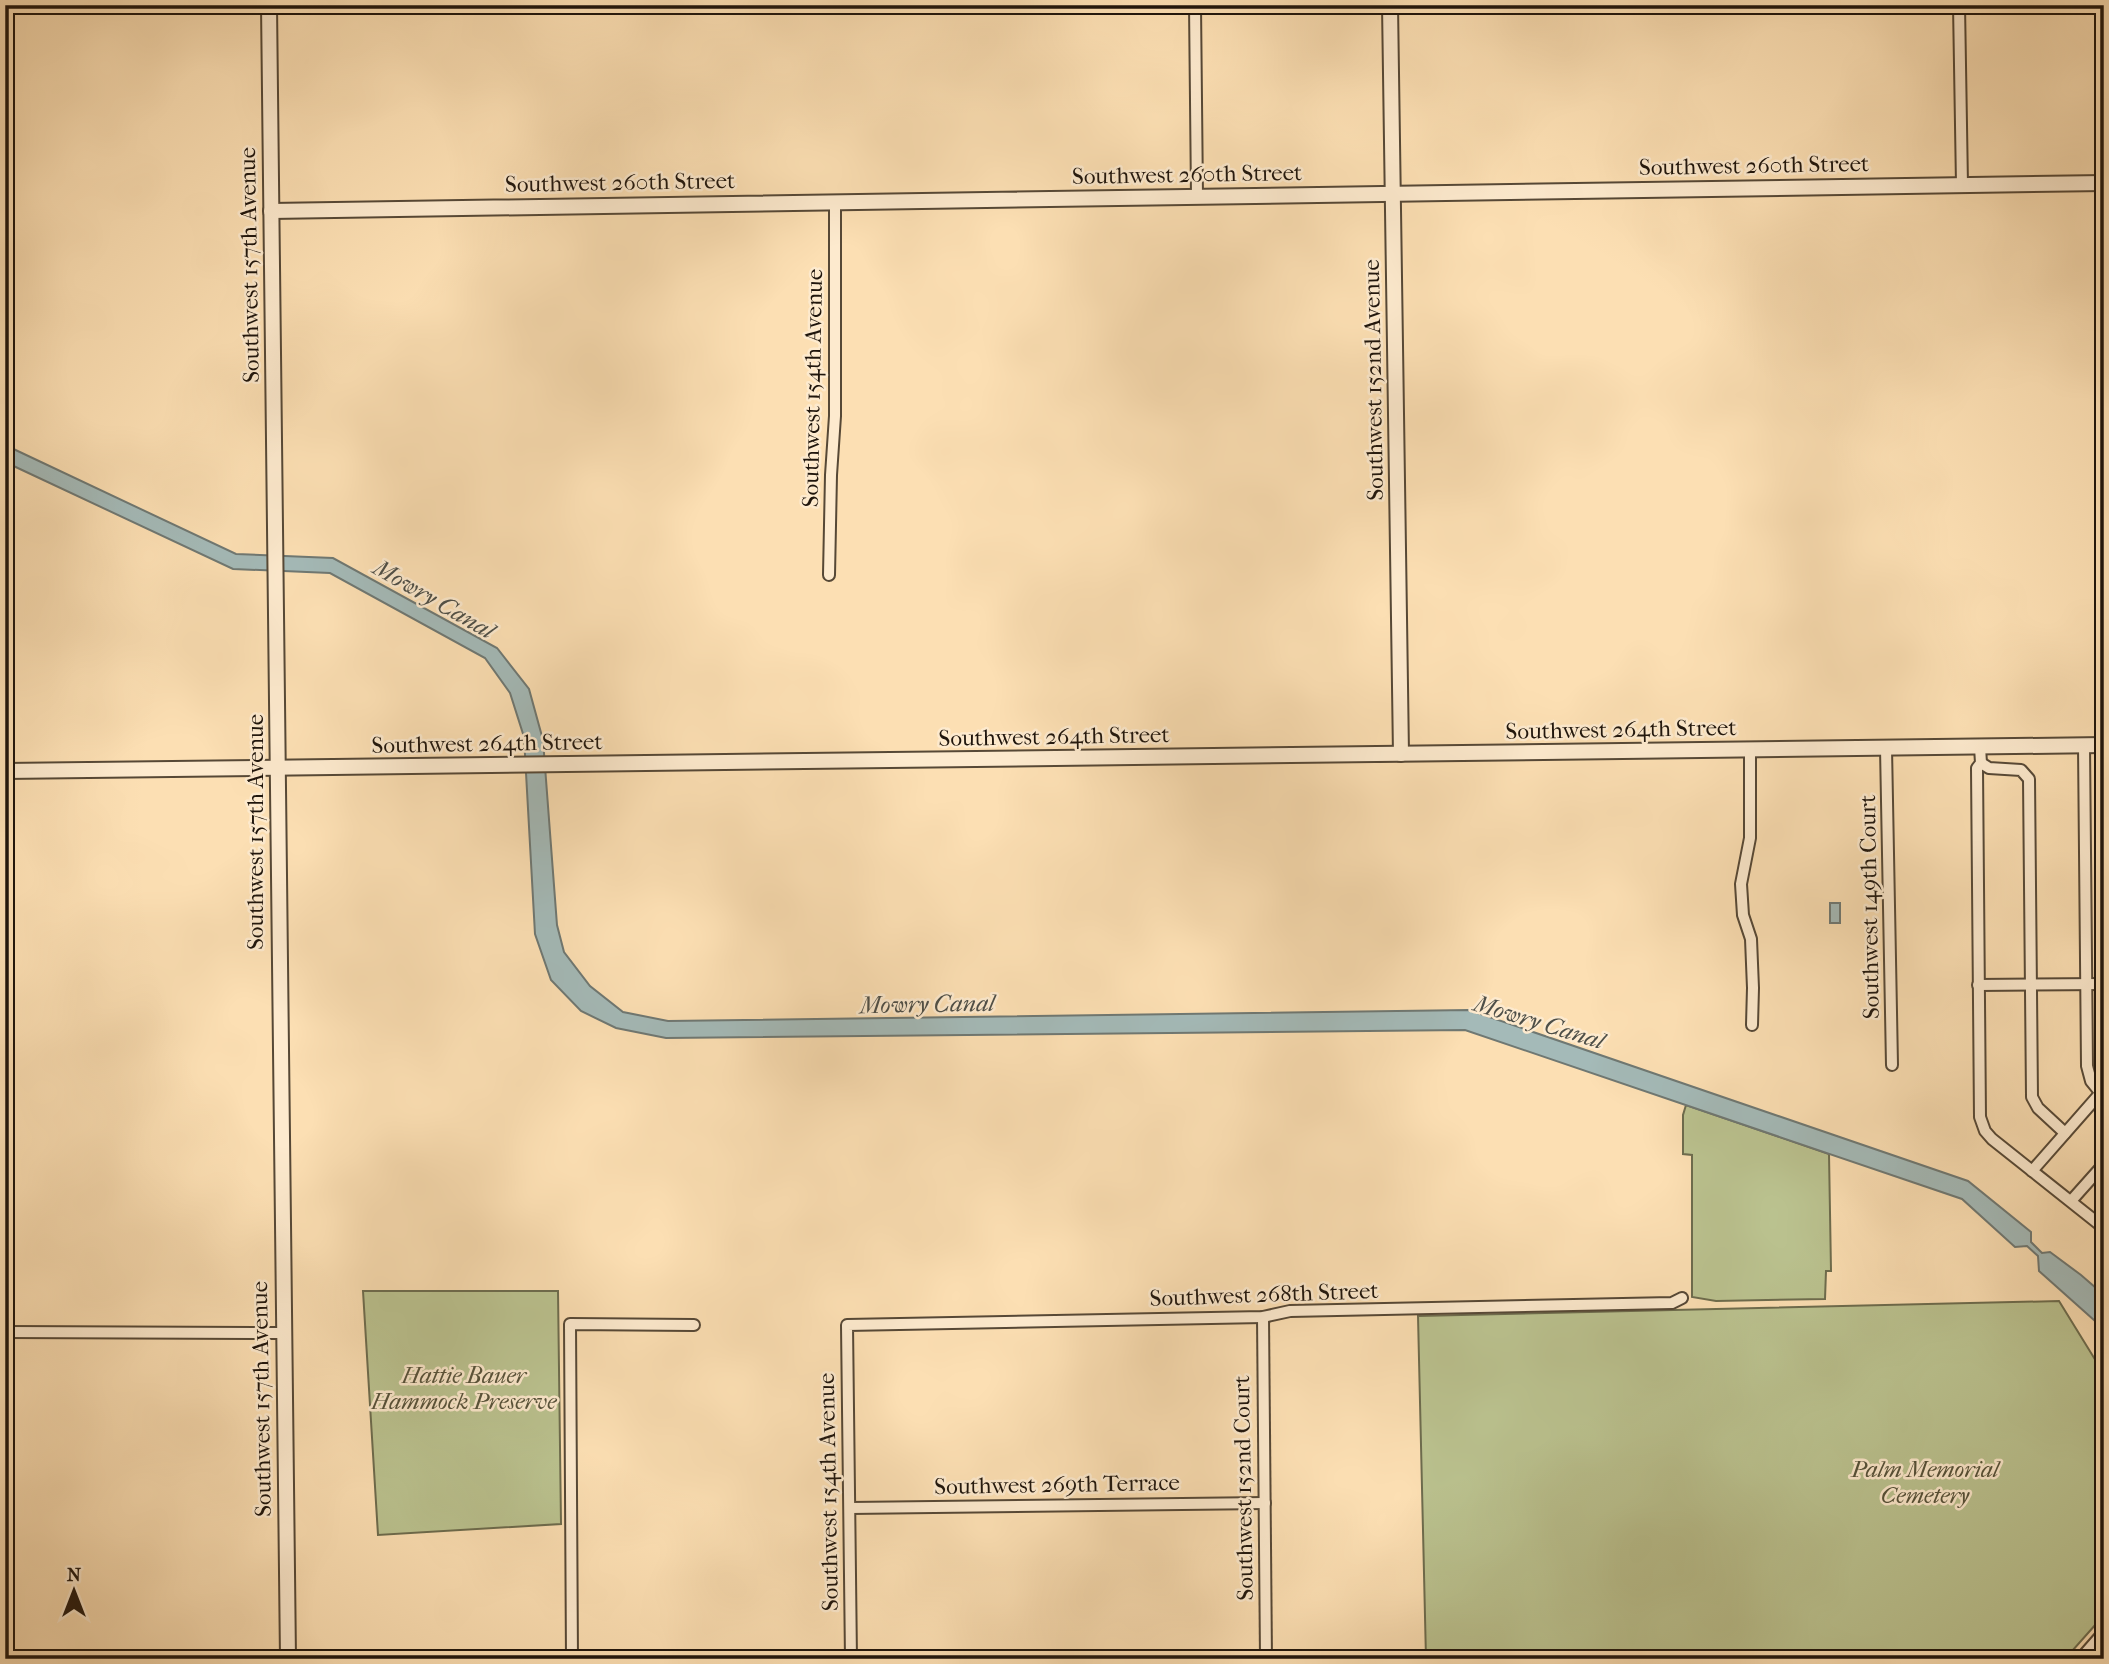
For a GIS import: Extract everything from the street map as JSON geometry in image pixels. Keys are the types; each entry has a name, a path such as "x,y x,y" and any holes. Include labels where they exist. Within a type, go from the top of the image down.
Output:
{"street":[{"name":"Southwest 157th Avenue","path":"269,5 288,1659"},
{"path":"1195,5 1197,197"},
{"name":"Southwest 152nd Avenue","path":"1390,5 1401,754"},
{"path":"1959,5 1962,185"},
{"name":"Southwest 260th Street","path":"271,211 2104,183"},
{"name":"Southwest 154th Avenue","path":"829,575 835,416 835,201"},
{"path":"2032,1171 2102,1093 2091,1081 2088,1071 2084,745"},
{"name":"Southwest 264th Street","path":"5,771 2104,745"},
{"path":"1980,747 1981,763 1977,768 1981,1121 1992,1139 2104,1228"},
{"name":"Southwest 149th Court","path":"1886,748 1892,1065"},
{"path":"1750,750 1750,838 1741,884 1743,915 1751,939 1754,988 1752,1025"},
{"path":"1981,763 1992,769 2021,769 2029,779 2033,1101 2065,1133"},
{"path":"1978,985 2104,984"},
{"path":"2071,1201 2104,1164"},
{"name":"Southwest 268th Street","path":"847,1325 1263,1317 1290,1311 1672,1303 1682,1298"},
{"name":"Southwest 152nd Court","path":"1263,1317 1266,1659"},
{"path":"572,1659 570,1324 694,1325"},
{"name":"Southwest 154th Avenue","path":"847,1325 851,1659"},
{"path":"5,1332 283,1334"},
{"name":"Southwest 269th Terrace","path":"850,1508 1265,1503"},
{"path":"2082,1659 2104,1635"}],"green space":[{"path":"1686,1105 1829,1154 1831,1271 1826,1271 1825,1299 1716,1301 1692,1297 1692,1155 1683,1154 1683,1115"},
{"name":"Hattie Bauer Hammock Preserve","path":"363,1291 558,1291 561,1524 378,1535"},
{"name":"Palm Memorial Cemetery","path":"2059,1301 2104,1374 2104,1615 2065,1659 1426,1659 1418,1316"}],"water":[{"path":"5,445 236,554 333,558 497,648 529,689 543,740 557,925 564,952 590,986 623,1012 668,1021 1469,1010 1968,1181 2031,1232 2031,1242 2042,1253 2050,1252 2104,1295 2104,1329 2039,1271 2038,1256 2027,1246 2015,1247 1962,1199 1465,1030 666,1038 616,1028 581,1011 551,980 535,934 524,737 510,693 485,658 330,573 233,569 5,462"},
{"path":"1830,903 1840,903 1840,923 1830,923"}],"water label":[{"name":"Mowry Canal","path":"434,599"},
{"name":"Mowry Canal","path":"927,1004"},
{"name":"Mowry Canal","path":"1539,1022"}]}
